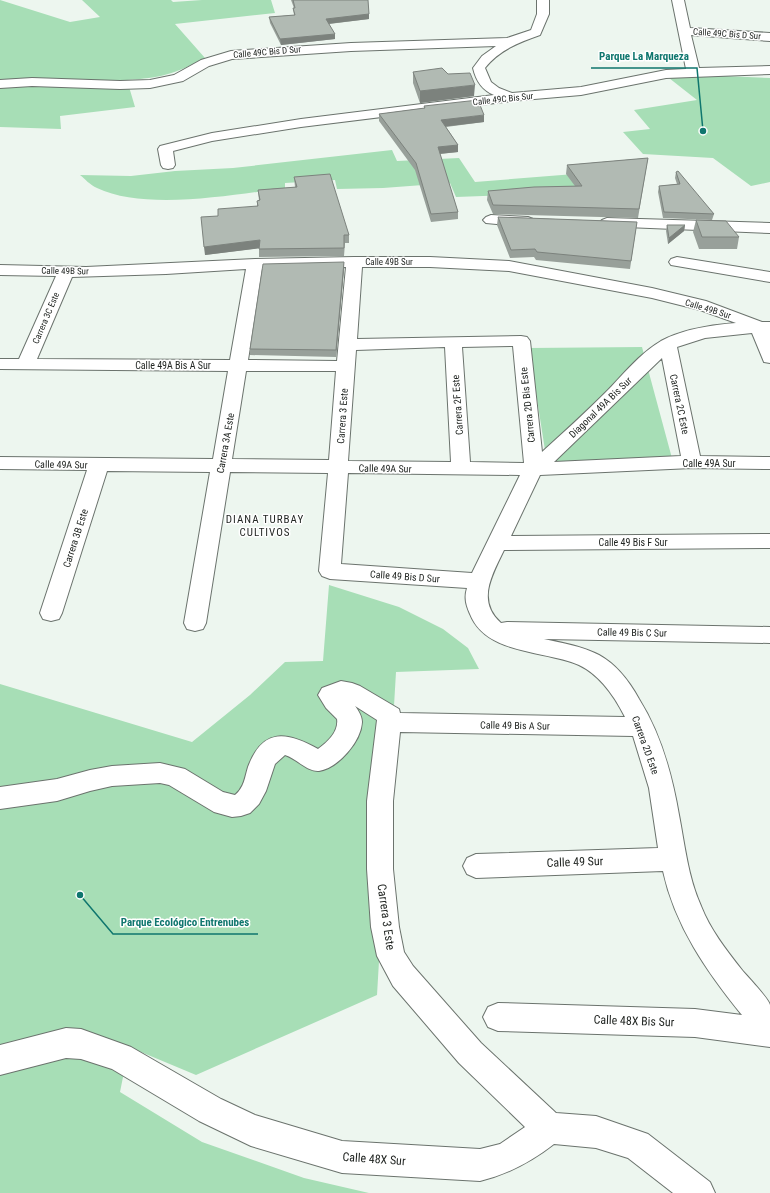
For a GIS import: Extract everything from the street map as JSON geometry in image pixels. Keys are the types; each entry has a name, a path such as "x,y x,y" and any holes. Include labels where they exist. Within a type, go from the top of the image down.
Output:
{"street":[{"path":"512,97 499,93 486,85 483,82 479,68 486,59 509,42 536,32 543,14 543,0"},
{"path":"678,0 693,72"},
{"name":"Calle 49C Bis D Sur","path":"685,31 770,37"},
{"name":"Calle 49C Bis D Sur","path":"0,84 32,82 120,85 150,84 178,78 205,63 231,55 351,46 509,42"},
{"name":"Calle 49C Bis Sur","path":"168,165 165,149 212,137 301,123 512,97 581,91 655,76 693,72 770,70"},
{"path":"491,220 539,222"},
{"path":"592,223 770,228"},
{"name":"Calle 49B Sur","path":"0,270 66,271 166,269 255,264 354,262 430,262 509,266 652,293 706,306 765,328"},
{"name":"Carrera 3 Este","path":"330,571 354,262"},
{"path":"677,262 770,277"},
{"name":"Carrera 3A Este","path":"195,623 255,264"},
{"name":"Carrera 3C Este","path":"26,364 66,271"},
{"path":"765,328 770,358"},
{"name":"Diagonal 49A Bis Sur","path":"534,469 608,401 652,357 668,345 697,334 765,328"},
{"name":"Carrera 2D Bis Este","path":"453,342 521,341 534,469"},
{"path":"347,345 453,342"},
{"name":"Carrera 2F Este","path":"453,342 461,468"},
{"name":"Carrera 2C Este","path":"668,345 692,462"},
{"name":"Calle 49A Bis A Sur","path":"0,364 345,366"},
{"name":"Calle 49A Sur","path":"0,463 534,469 692,462 770,463"},
{"name":"Carrera 3B Este","path":"51,612 99,464"},
{"name":"Carrera 2D Este","path":"534,469 480,581 476,596 477,608 483,620 494,630 529,645 584,658 604,669 618,684 642,727 664,799 673,859 691,916 708,946 737,988 770,1026"},
{"name":"Calle 49 Bis F Sur","path":"497,543 770,541"},
{"name":"Calle 49 Bis D Sur","path":"330,571 480,581"},
{"name":"Calle 49 Bis C Sur","path":"494,630 770,635"},
{"path":"0,798 57,790 96,779 118,775 168,774 183,780 219,803 234,806 242,804 251,796 264,759 271,752 282,745 293,748 318,761 325,760 340,744 349,726 348,715 332,700 330,694 340,690 352,692 389,719"},
{"name":"Carrera 3 Este","path":"389,719 380,801 380,869 385,927 391,956 403,976 470,1053 549,1128"},
{"name":"Calle 49 Bis A Sur","path":"389,719 642,727"},
{"name":"Calle 49 Sur","path":"476,866 673,859"},
{"name":"Calle 48X Bis Sur","path":"498,1017 695,1023 770,1033"},
{"name":"Calle 48X Sur","path":"0,1060 66,1042 81,1044 120,1057 210,1110 252,1130 342,1157 480,1165 499,1161 518,1153 549,1128"},
{"path":"549,1128 596,1132 637,1145 699,1193"}],"green space":[{"path":"0,0 70,22 100,17 82,0 171,0 173,2 202,0 271,0 275,13 175,24 205,58 185,68 167,74 149,78 127,80 135,107 60,116 61,129 0,127"},
{"path":"702,75 770,78 770,182 751,186 713,158 643,154 623,132 650,129 634,110 697,100 669,78"},
{"path":"392,150 397,161 459,158 475,182 600,172 612,191 456,197 450,183 383,188 337,189 335,180 285,183 285,188 241,194 164,200 139,199 116,195 94,187 80,175 131,176 175,171 233,168"},
{"path":"642,347 673,462 547,463 529,348"},
{"path":"329,585 399,607 443,629 468,648 479,669 396,672 377,995 196,1075 129,1047 120,1092 202,1142 304,1178 369,1193 0,1193 0,684 192,742 250,695 285,662 323,661"}],"building":[{"path":"293,0 368,0 369,14 326,19 335,34 280,39 269,17 295,15"},
{"path":"442,68 448,74 470,73 475,85 420,91 413,72"},
{"path":"478,100 484,115 441,120 458,145 438,147 458,212 431,214 416,163 379,114 425,108 424,106"},
{"path":"648,158 639,209 493,205 488,191 534,187 582,186 567,165"},
{"path":"678,171 714,214 664,212 659,186 680,184 676,172"},
{"path":"330,174 349,235 344,235 344,248 259,249 260,240 204,247 201,217 218,216 218,209 258,206 257,201 260,200 258,190 297,187 294,177"},
{"path":"498,217 637,222 631,261 537,252 535,249 511,250"},
{"path":"696,220 726,221 739,237 702,237"},
{"path":"667,225 685,225 669,238"},
{"path":"344,262 336,350 250,349 263,264"}],"place":[{"name":"Parque La Marqueza","path":"703,131"},
{"name":"Parque Ecológico Entrenubes","path":"80,895"}],"district":[{"name":"DIANA TURBAY CULTIVOS","path":"265,525"}]}
